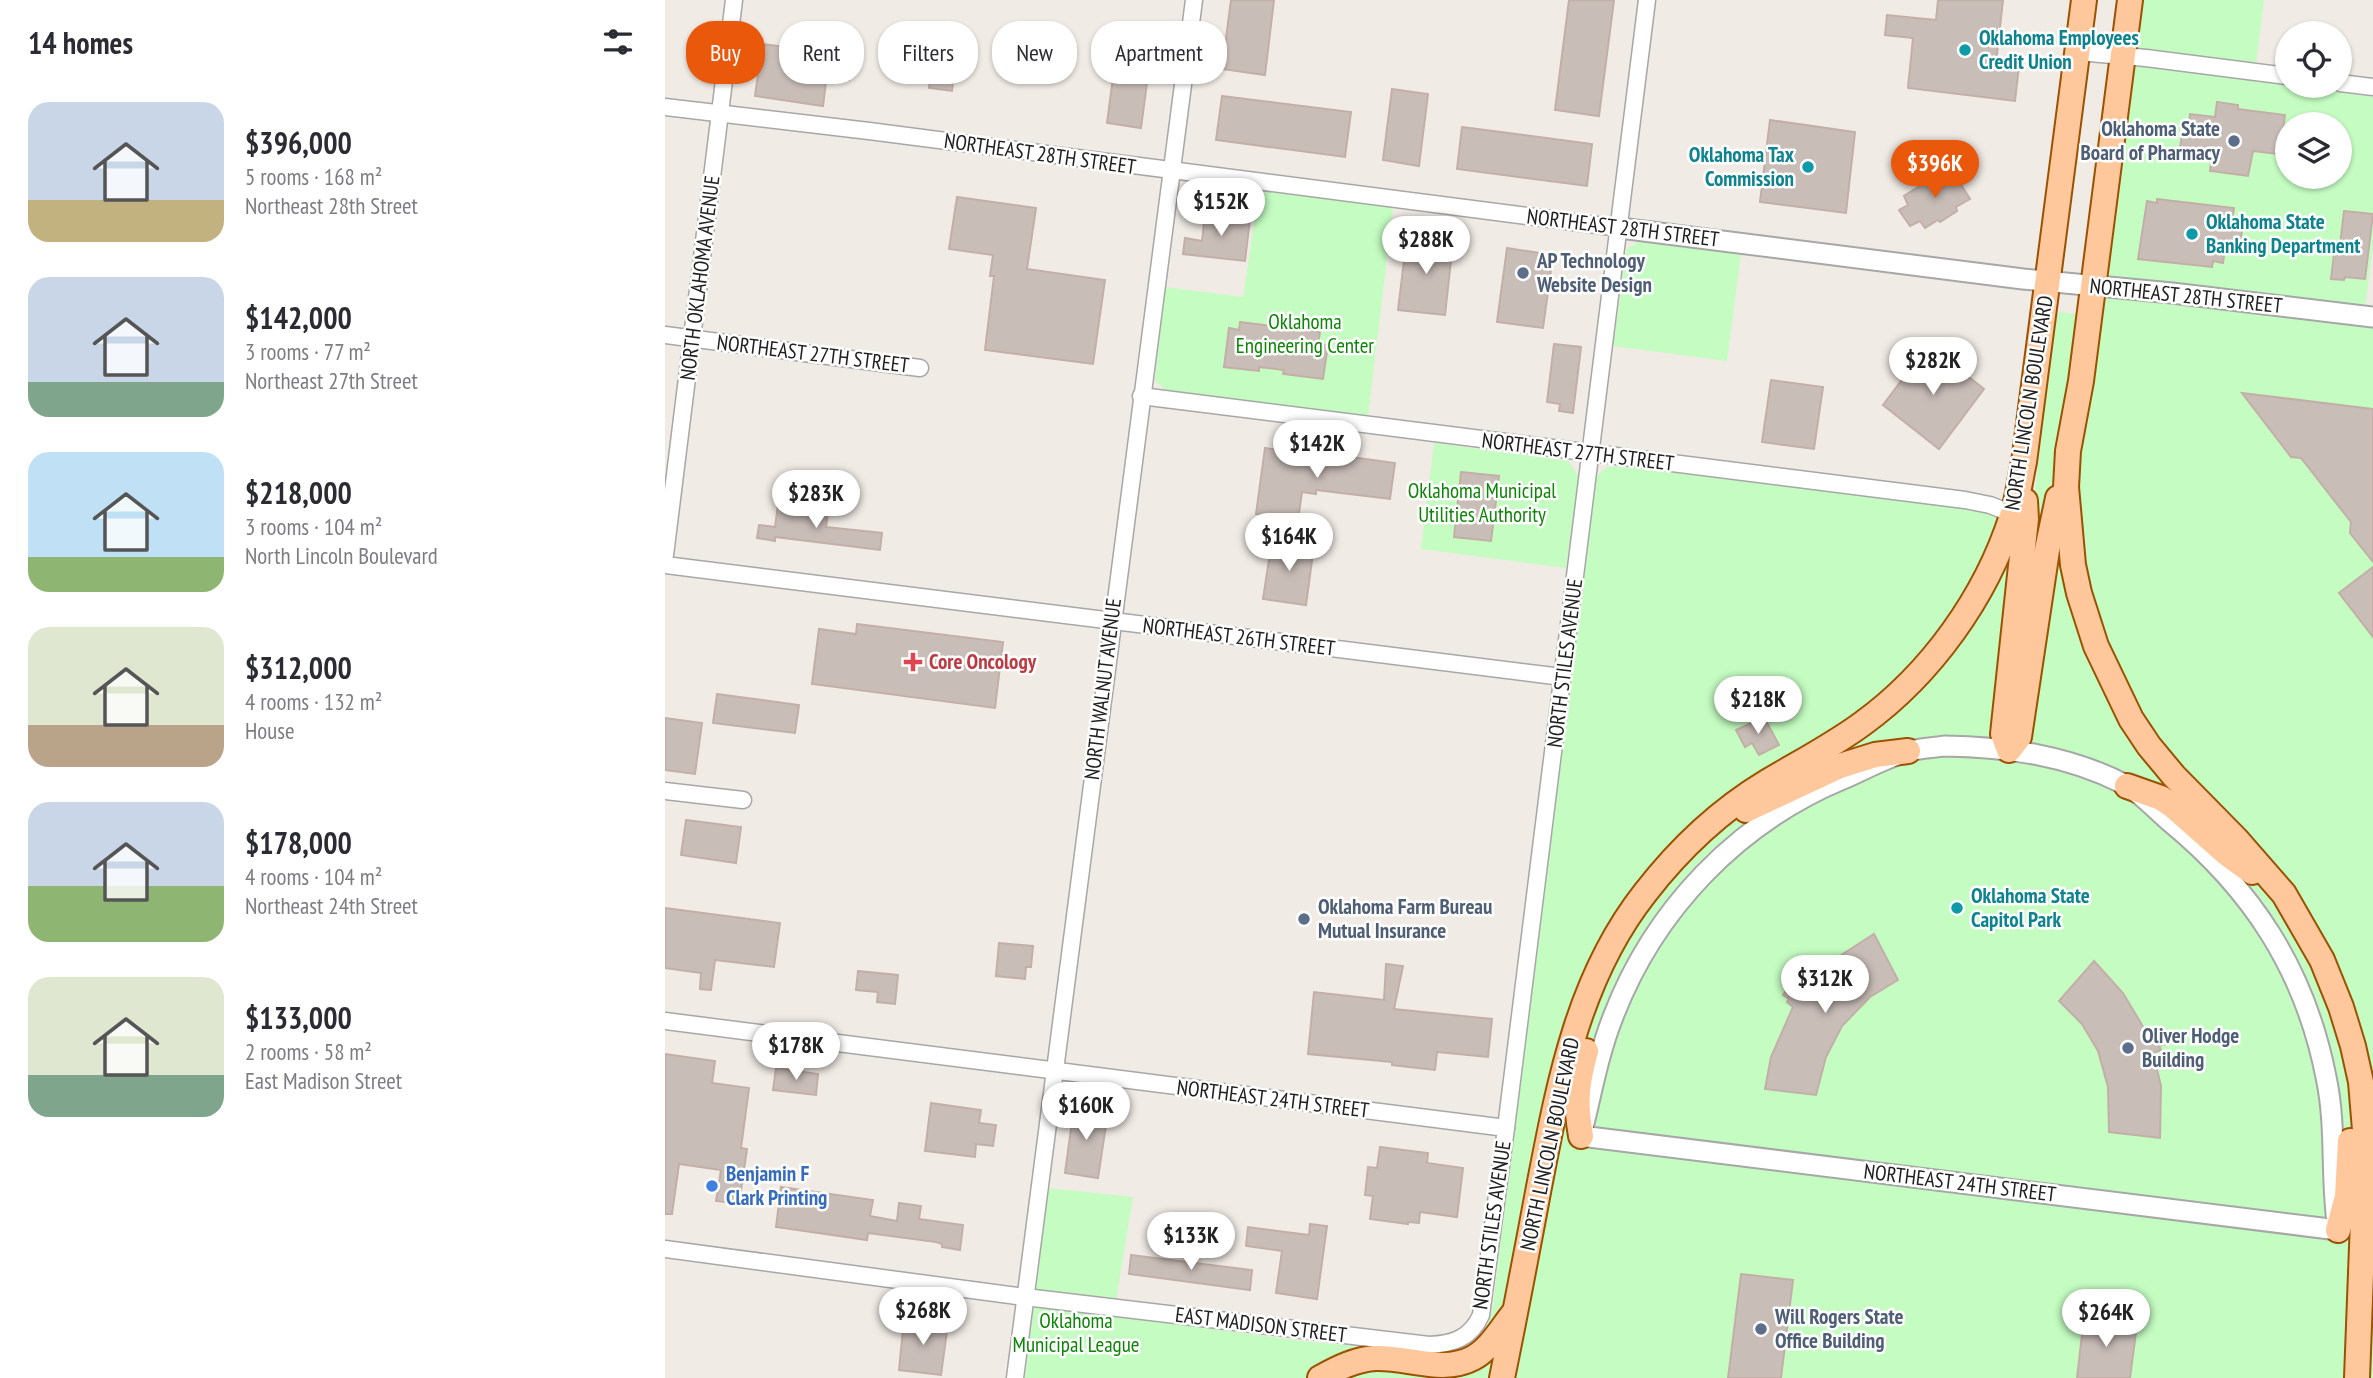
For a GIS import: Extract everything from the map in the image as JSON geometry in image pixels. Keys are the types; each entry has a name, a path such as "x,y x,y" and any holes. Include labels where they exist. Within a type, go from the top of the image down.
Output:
{"main road":[{"name":"NORTH LINCOLN BOULEVARD","path":"1502,1378 1554,1110 1572,1037 1591,984 1615,937 1644,894 1681,850 1714,819 1766,783 1817,755 1864,723 1917,675 1957,625 1986,580 2013,514 2024,462 2084,0"},
{"path":"2009,750 2019,737 2047,550 2081,381 2130,0"},
{"path":"2068,451 2066,487 2073,565 2086,620 2113,686 2131,719 2165,766 2259,863 2284,894 2322,960 2341,1007 2361,1082 2367,1142 2357,1378"},
{"path":"2009,750 2003,734 2026,519 2024,462"},
{"path":"1714,819 1748,809 1840,766 1875,755 1908,751"},
{"path":"2127,786 2167,802 2226,853 2284,894"},
{"path":"1581,1136 1576,1105 1579,1075 1607,987 1615,937"},
{"path":"2338,1230 2347,1197 2350,1164 2342,1063 2341,1007"},
{"path":"1320,1378 1356,1361 1375,1358 1438,1365 1460,1363 1484,1350 1515,1311"}],"street":[{"name":"NORTH OKLAHOMA AVENUE","path":"665,555 734,0"},
{"name":"NORTH WALNUT AVENUE","path":"1015,1378 1194,0"},
{"name":"NORTH STILES AVENUE","path":"1476,1325 1481,1315 1506,1128 1647,0"},
{"path":"2078,52 2275,75"},
{"path":"2352,84 2373,87"},
{"name":"NORTHEAST 28TH STREET","path":"665,107 2049,281 2373,317"},
{"name":"NORTHEAST 27TH STREET","path":"665,335 920,368"},
{"name":"NORTHEAST 27TH STREET","path":"1141,397 1965,500 1990,505 2013,514"},
{"name":"NORTHEAST 26TH STREET","path":"665,565 1562,677"},
{"path":"1581,1136 1612,1019 1636,967 1670,912 1710,867 1733,846 1788,806 1821,788 1908,751 1944,746 2009,750 2072,762 2127,786 2203,850 2237,885 2261,919 2288,963 2305,1002 2327,1078 2333,1144 2333,1196 2338,1230"},
{"path":"665,791 743,800"},
{"name":"NORTHEAST 24TH STREET","path":"665,1021 1506,1128"},
{"name":"NORTHEAST 24TH STREET","path":"1581,1136 2338,1230"},
{"name":"EAST MADISON STREET","path":"665,1249 1025,1297 1429,1345 1443,1345 1458,1340 1476,1325"}],"green space":[{"name":"Oklahoma State Capitol Park","path":"2141,0 2264,0 2254,81 2275,84 2275,98 2352,98 2352,94 2373,97 2373,245 2363,325 2373,327 2373,1378 1025,1378 1048,1188 1133,1197 1117,1294 1116,1316 1301,1341 1444,1354 1462,1349 1481,1336 1492,1312 1596,477 1607,467 1620,466 2032,517 2055,316 2060,312 2100,317"},
{"name":"Oklahoma Engineering Center","path":"1259,191 1393,207 1368,416 1173,391 1164,389 1155,380 1165,287 1243,297"},
{"path":"1647,240 1741,253 1727,361 1613,346 1627,249"},
{"name":"Oklahoma Municipal Utilities Authority","path":"1434,443 1568,461 1578,475 1578,484 1566,568 1421,549"}],"building":[{"path":"1231,0 1274,0 1265,75 1227,70 1227,31"},
{"path":"1569,0 1614,0 1599,116 1555,110"},
{"name":"Oklahoma Employees Credit Union","path":"1938,0 2003,0 1996,63 2019,66 2015,101 1908,88 1913,38 1885,35 1887,15 1936,20"},
{"path":"765,44 779,46 779,84 826,84 823,106 755,96 757,84 765,84"},
{"path":"929,84 953,84 952,91 929,88"},
{"path":"1112,84 1147,84 1141,128 1107,123"},
{"path":"1392,89 1428,94 1419,166 1383,160"},
{"path":"1222,96 1351,112 1345,157 1216,140"},
{"name":"Oklahoma State Board of Pharmacy","path":"2217,102 2238,105 2238,109 2275,114 2275,154 2253,151 2248,176 2210,171 2211,160 2184,157 2185,149 2180,148 2184,122 2189,122 2190,114 2215,117"},
{"name":"Oklahoma Tax Commission","path":"1770,120 1855,132 1846,213 1760,202"},
{"path":"1462,127 1592,144 1587,186 1457,169"},
{"path":"1950,167 1970,199 1956,207 1957,211 1940,222 1938,220 1925,228 1920,221 1910,226 1899,210 1908,205 1904,196"},
{"path":"957,197 1036,208 1027,269 1105,280 1093,364 985,350 994,276 990,276 993,255 949,249"},
{"name":"Oklahoma State Banking Department","path":"2157,199 2234,208 2231,230 2242,231 2239,250 2225,248 2223,263 2213,261 2212,267 2138,259 2147,201 2157,203"},
{"path":"2344,211 2373,214 2365,279 2331,279 2334,254 2339,254"},
{"path":"1205,213 1250,219 1245,261 1183,254 1185,238 1202,241"},
{"path":"1407,236 1453,242 1445,315 1398,310"},
{"path":"1507,248 1553,255 1543,328 1497,322"},
{"path":"1240,322 1320,332 1318,344 1328,345 1323,379 1283,374 1284,370 1259,367 1259,371 1224,367 1229,328 1239,330"},
{"path":"1554,344 1581,347 1573,413 1559,411 1560,404 1547,402"},
{"path":"1928,345 1984,389 1939,449 1883,405"},
{"path":"1771,380 1823,387 1814,449 1762,442"},
{"path":"2242,393 2373,409 2373,562 2350,533 2351,522 2301,458 2291,457"},
{"path":"1265,448 1395,463 1390,499 1316,490 1316,494 1302,492 1298,520 1256,514"},
{"path":"1461,472 1499,476 1491,541 1454,537"},
{"path":"778,505 828,512 826,527 882,533 880,550 775,537 775,541 757,538 759,525 775,527"},
{"path":"1272,540 1314,546 1306,605 1263,599"},
{"path":"2373,567 2373,637 2339,593"},
{"path":"857,624 1003,642 995,708 812,684 819,629 856,634"},
{"path":"717,694 799,705 795,733 713,723"},
{"path":"1764,717 1779,745 1759,755 1752,743 1745,747 1736,730"},
{"path":"665,718 702,723 695,774 665,770"},
{"path":"686,820 741,827 736,863 681,855"},
{"path":"665,908 780,923 774,967 715,960 711,990 700,989 701,973 665,968"},
{"path":"1874,934 1898,980 1870,997 1842,1026 1826,1057 1816,1095 1765,1089 1771,1057 1793,1007 1783,995 1792,982 1799,986 1801,982 1808,987 1835,959"},
{"path":"999,943 1033,946 1031,967 1026,967 1025,979 996,976"},
{"name":"Oliver Hodge Building","path":"2094,961 2123,993 2145,1030 2161,1029 2166,1044 2159,1046 2161,1050 2153,1053 2161,1086 2160,1138 2109,1132 2108,1087 2098,1051 2082,1024 2059,1001"},
{"path":"1386,964 1403,966 1394,1009 1492,1019 1488,1057 1437,1052 1435,1070 1392,1065 1392,1062 1308,1054 1314,992 1384,1000"},
{"path":"858,971 898,975 895,1004 877,1002 878,992 856,990"},
{"path":"665,1054 715,1061 712,1083 749,1088 741,1148 747,1149 739,1204 716,1201 721,1170 679,1164 672,1214 665,1214"},
{"path":"776,1068 818,1074 816,1095 773,1090"},
{"path":"931,1103 981,1110 979,1123 996,1125 993,1146 976,1144 975,1157 925,1151"},
{"path":"1074,1107 1108,1112 1098,1178 1065,1173"},
{"path":"1380,1147 1428,1153 1427,1163 1463,1168 1457,1217 1420,1212 1419,1223 1408,1224 1370,1219 1373,1196 1365,1195 1368,1167 1377,1168"},
{"path":"781,1187 873,1200 870,1216 897,1221 899,1203 921,1206 919,1219 963,1225 960,1250 942,1247 942,1244 936,1242 868,1233 867,1240 776,1227"},
{"path":"1310,1224 1327,1226 1317,1299 1276,1293 1282,1251 1246,1246 1248,1227 1309,1235"},
{"path":"1131,1255 1252,1270 1250,1290 1129,1274"},
{"name":"Will Rogers State Office Building","path":"1741,1274 1793,1280 1781,1378 1728,1378"},
{"path":"2084,1317 2137,1324 2130,1378 2077,1378"},
{"path":"904,1319 948,1324 941,1375 899,1370"}],"place":[{"name":"Oklahoma Employees Credit Union","path":"1965,50"},
{"name":"Oklahoma State Board of Pharmacy","path":"2234,141"},
{"name":"Oklahoma Tax Commission","path":"1808,167"},
{"name":"Oklahoma State Banking Department","path":"2192,234"},
{"name":"AP Technology Website Design","path":"1523,273"},
{"name":"Core Oncology","path":"913,662"},
{"name":"Oklahoma State Capitol Park","path":"1957,908"},
{"name":"Oklahoma Farm Bureau Mutual Insurance","path":"1304,919"},
{"name":"Oliver Hodge Building","path":"2128,1048"},
{"name":"Benjamin F Clark Printing","path":"712,1186"},
{"name":"Will Rogers State Office Building","path":"1761,1329"}],"park label":[{"name":"Oklahoma Municipal League","path":"1076,1333"}]}
